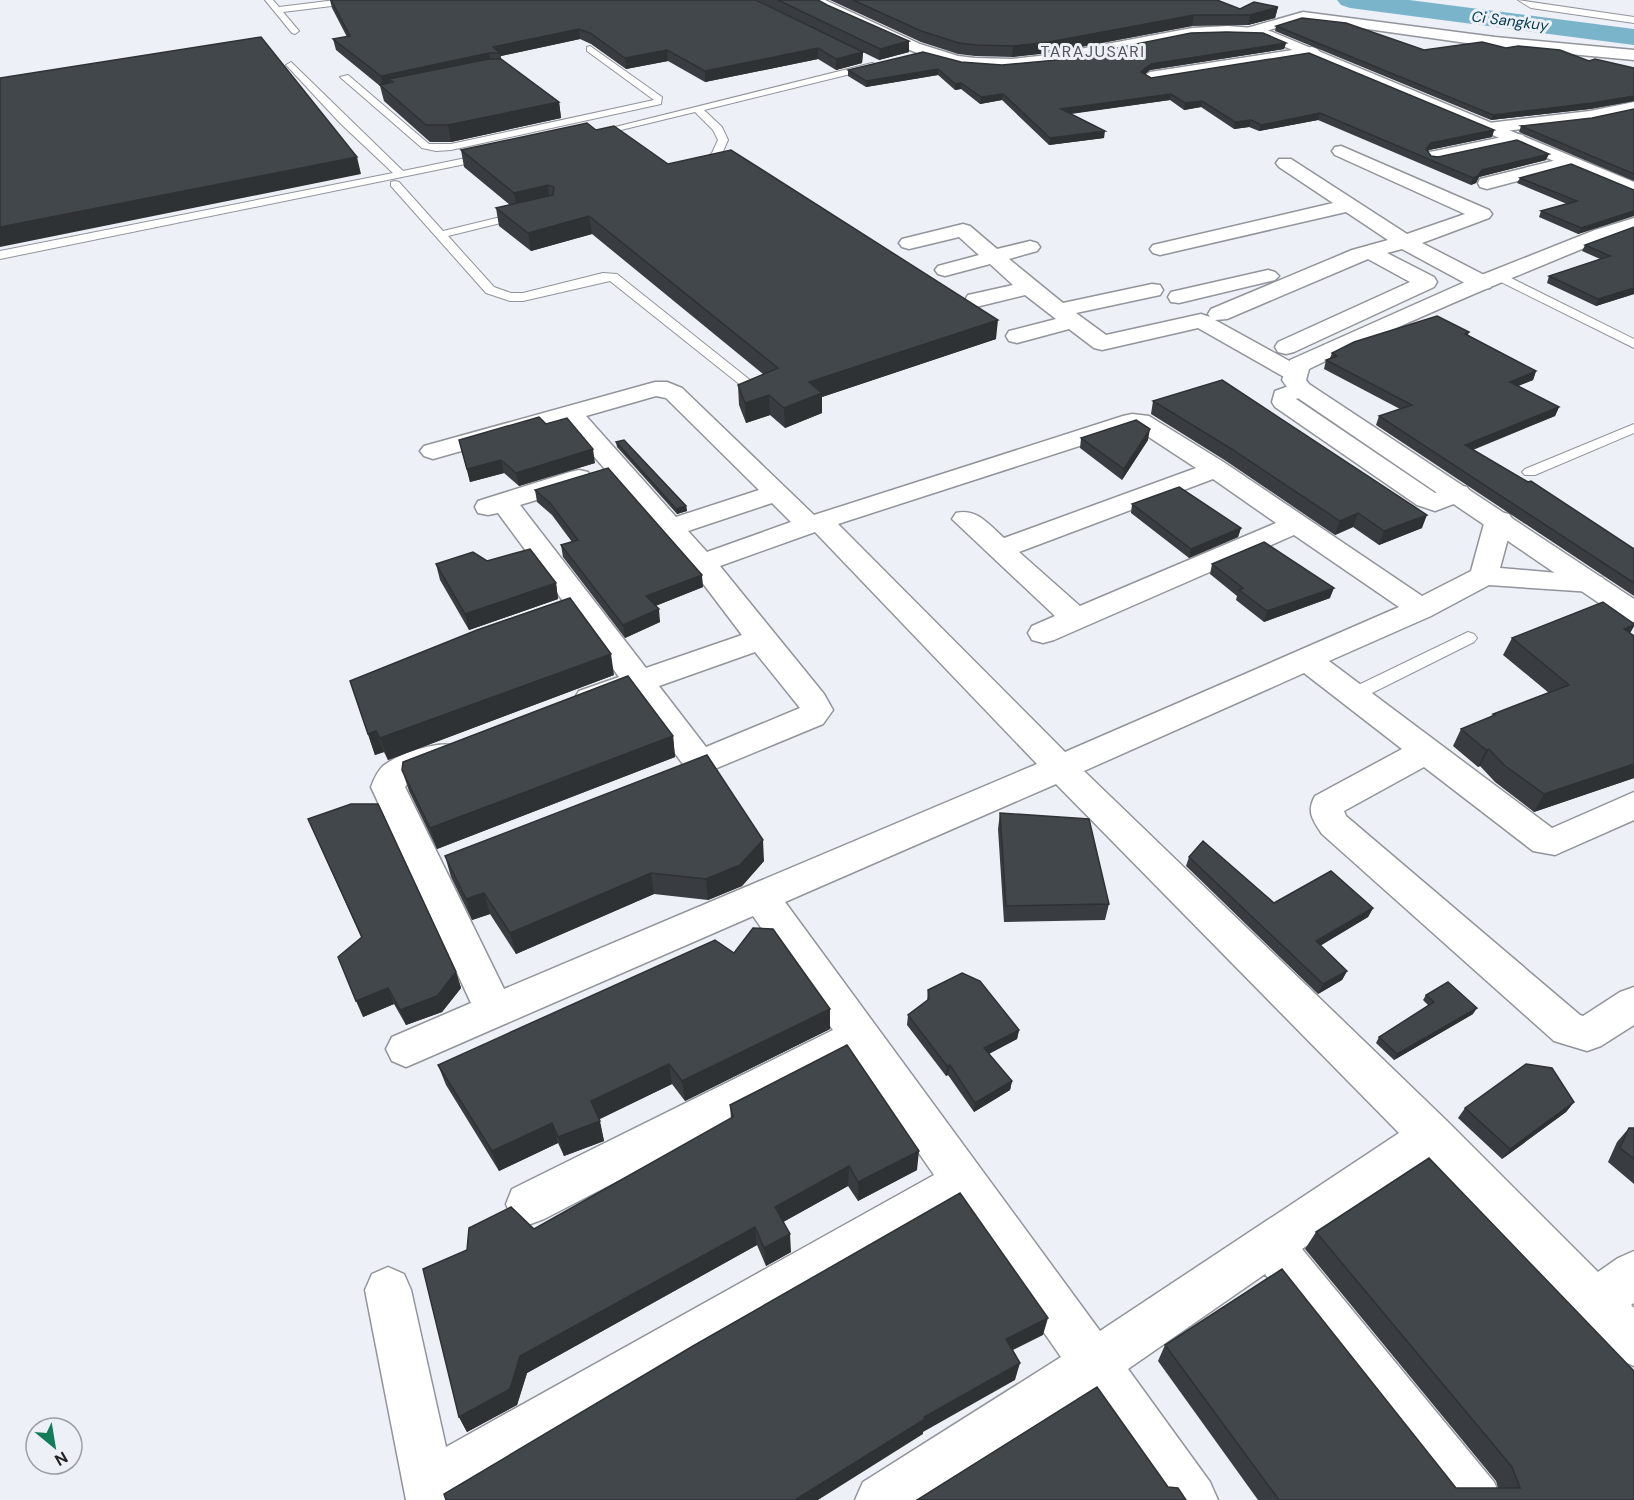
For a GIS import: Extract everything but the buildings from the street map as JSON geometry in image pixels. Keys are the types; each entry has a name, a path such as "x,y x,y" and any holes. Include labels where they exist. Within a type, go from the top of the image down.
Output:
{"street":[{"path":"814,0 931,52 976,63 1055,59 1176,34 1226,29 1265,33 1634,189"},
{"path":"1252,31 1303,16 1495,42 1634,55"},
{"path":"1150,77 1312,52"},
{"path":"1489,128 1590,116 1634,107"},
{"path":"1435,156 1516,139"},
{"path":"1363,146 1285,163 1405,242 1490,280"},
{"path":"1179,297 1405,242 1482,214 1341,151"},
{"path":"1487,183 1569,162"},
{"path":"1160,249 1349,205"},
{"path":"1634,224 1602,234 1490,280 1343,343 1298,365 1297,381 1284,396 1284,402 1426,500 1435,503 1458,494 1634,613"},
{"path":"909,243 963,230 1029,288 1102,343 1201,321 1297,381"},
{"path":"945,270 1030,248"},
{"path":"1219,314 1369,251"},
{"path":"1286,347 1426,282 1369,251"},
{"path":"976,300 1029,288"},
{"path":"1017,336 1067,316 1152,291"},
{"path":"433,451 655,389 667,388 674,393 777,493 815,523 1432,1135 1634,1342"},
{"path":"570,412 615,467 702,563 817,710 812,716 667,776"},
{"path":"702,563 815,523 1132,421 1147,424 1421,609"},
{"path":"615,467 496,504 569,607 637,681 700,763"},
{"path":"1000,549 1216,469"},
{"path":"670,528 777,493"},
{"path":"966,519 1075,618"},
{"path":"1484,576 1499,520"},
{"path":"1043,633 1296,524"},
{"path":"406,1049 1060,768 1421,609 1484,576 1592,583"},
{"path":"560,710 761,639"},
{"path":"1306,659 1545,842 1555,842 1634,805"},
{"path":"473,743 397,772 389,782 390,792 495,1012"},
{"path":"1426,751 1327,805 1327,814 1334,825 1568,1029 1578,1034 1587,1034 1634,1004"},
{"path":"428,870 460,857"},
{"path":"761,897 1192,1500"},
{"path":"528,1204 861,1036"},
{"path":"881,1500 1095,1363 1432,1135"},
{"path":"388,1290 430,1493 965,1181"},
{"path":"1270,1246 1476,1500"},
{"path":"1596,1303 1634,1274"}],"lane":[{"path":"269,0 295,31"},
{"path":"277,10 356,0"},
{"path":"1522,0 1539,6 1634,20"},
{"path":"345,77 363,97 426,146 436,148 451,147 658,102 659,99 590,49"},
{"path":"906,58 931,52"},
{"path":"586,135 614,133 883,64 868,60"},
{"path":"291,65 335,103 344,121 440,235 490,290 510,297 603,277 613,277 753,388"},
{"path":"363,97 380,93"},
{"path":"698,110 718,129 723,140 717,154 708,164"},
{"path":"0,255 394,179 505,153"},
{"path":"440,235 541,210"},
{"path":"1490,280 1634,344"},
{"path":"1530,472 1634,428"},
{"path":"1353,695 1468,638"}],"waterway":[{"name":"Ci Sangkuy","path":"1350,0 1634,37"}],"district":[{"name":"TARAJUSARI","path":"1093,51"}]}
